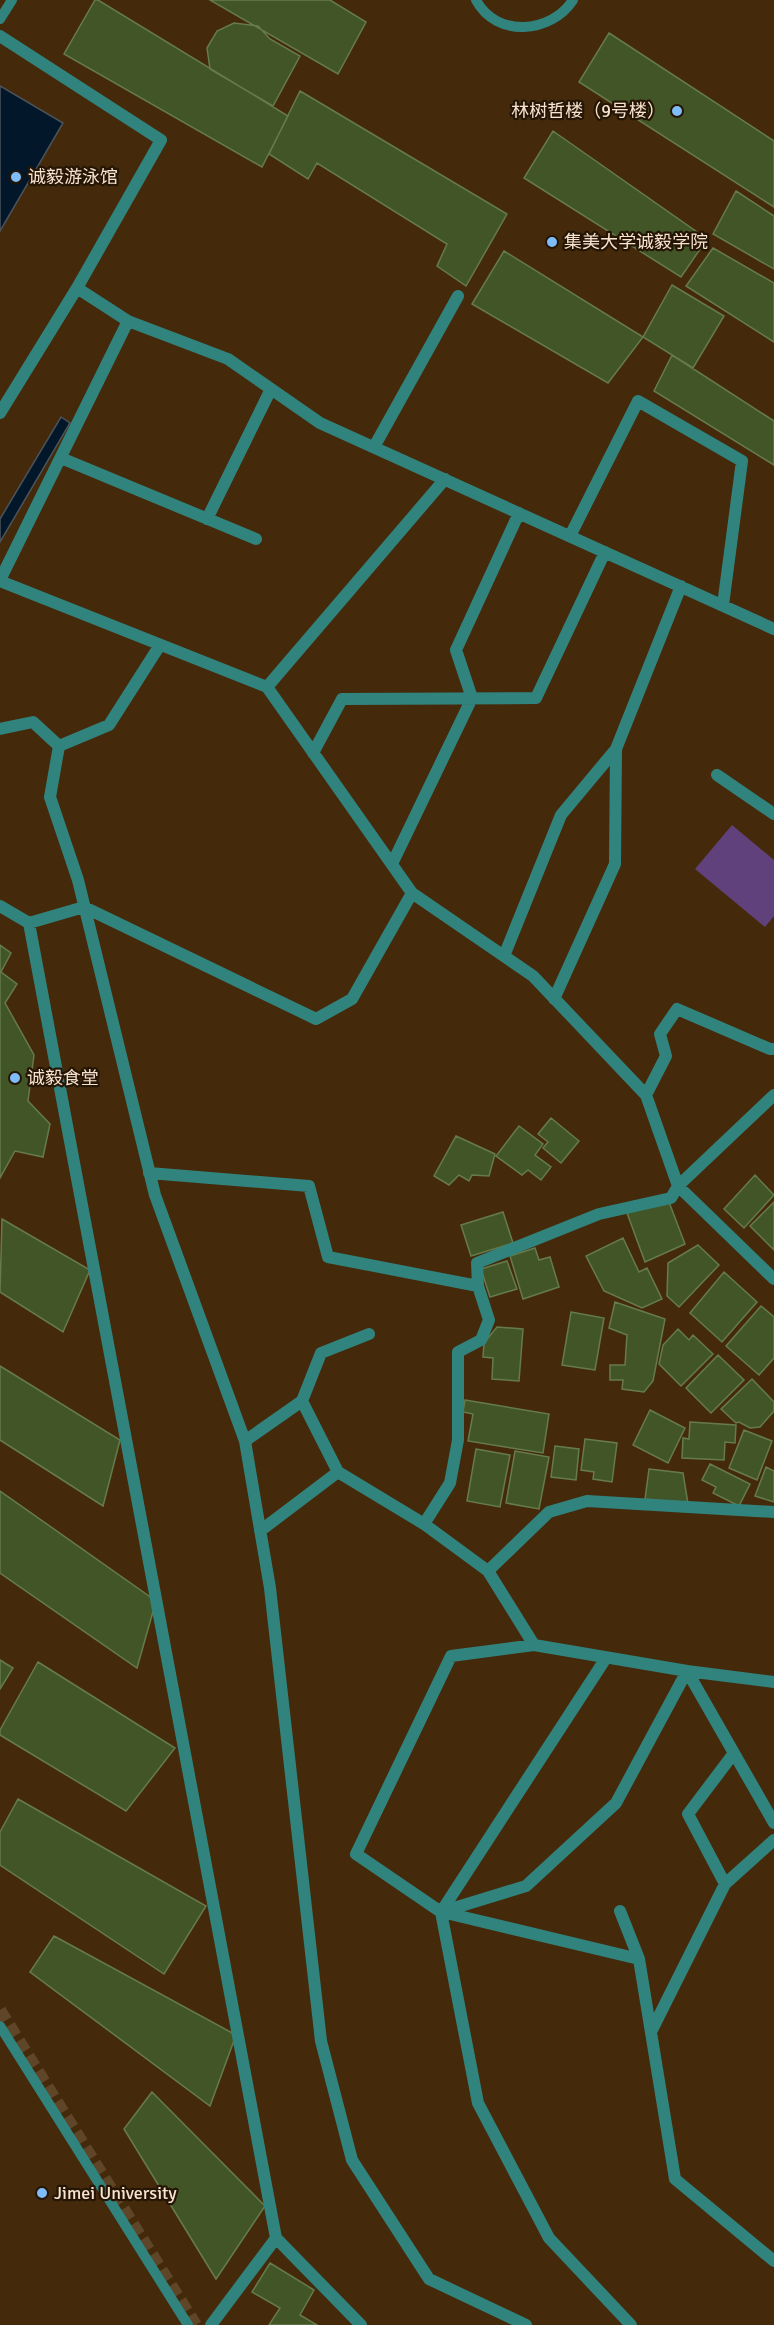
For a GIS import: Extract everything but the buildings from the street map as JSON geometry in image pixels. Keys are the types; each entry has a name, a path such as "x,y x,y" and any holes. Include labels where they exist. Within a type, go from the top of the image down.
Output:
{"street":[{"path":"0,36 161,140 77,288 0,413"},
{"path":"77,288 128,321 228,359 320,423 774,629"},
{"path":"374,447 458,296"},
{"path":"128,321 0,580 267,687 412,892 533,976 646,1095 678,1186 774,1279"},
{"path":"207,519 271,389"},
{"path":"570,536 638,400 742,461 723,605"},
{"path":"61,458 256,539"},
{"path":"267,687 445,479"},
{"path":"392,864 472,698 456,650 519,513"},
{"path":"313,753 342,699 536,698 605,552"},
{"path":"504,956 561,815 616,749 681,586"},
{"path":"59,746 109,725 160,645"},
{"path":"0,729 33,722 59,746"},
{"path":"59,746 50,797 78,880 149,1173 245,1441 270,1588 321,2041 352,2160 429,2278 526,2325"},
{"path":"554,999 615,864 616,749"},
{"path":"717,775 774,814"},
{"path":"0,906 29,923 84,907 316,1019 352,999 412,892"},
{"path":"29,923 276,2238 361,2325"},
{"path":"646,1095 666,1056 660,1034 677,1009 774,1049"},
{"path":"423,1524 450,1483 458,1440 458,1352 481,1340 489,1320 478,1286 477,1263 599,1214 671,1198 678,1186 774,1095"},
{"path":"149,1173 309,1186 328,1257 478,1286"},
{"path":"245,1441 302,1401 321,1353 369,1334"},
{"path":"302,1401 338,1473 423,1524 488,1571 534,1646"},
{"path":"260,1531 338,1473"},
{"path":"488,1571 549,1512 587,1501 774,1512"},
{"path":"639,1959 441,1912 356,1854 451,1656 534,1646 687,1671 774,1682"},
{"path":"606,1658 441,1912 478,2103 549,2238 632,2325"},
{"path":"441,1912 526,1886 616,1803 687,1671"},
{"path":"687,1671 774,1823"},
{"path":"725,1884 688,1814 734,1753"},
{"path":"651,2032 725,1884 774,1840"},
{"path":"620,1911 639,1959 675,2179 774,2261"},
{"path":"211,2325 276,2238"}],"lane":[{"path":"0,19 12,0"},
{"path":"476,0 480,7 499,22 523,28 546,24 566,10 573,0"},
{"path":"0,2025 188,2325"}],"shaded area":[{"path":"732,825 774,860 774,916 765,927 695,869"}],"water":[{"name":"诚毅游泳馆","path":"0,86 63,123 0,231"},
{"path":"61,417 70,423 0,542 0,519"}],"tunnel":[{"path":"0,2010 196,2325"}],"place":[{"name":"林树哲楼（9号楼）","path":"677,111"},
{"name":"诚毅游泳馆","path":"16,177"},
{"name":"集美大学诚毅学院","path":"552,242"},
{"name":"诚毅食堂","path":"15,1078"},
{"name":"Jimei University","path":"42,2193"}]}
